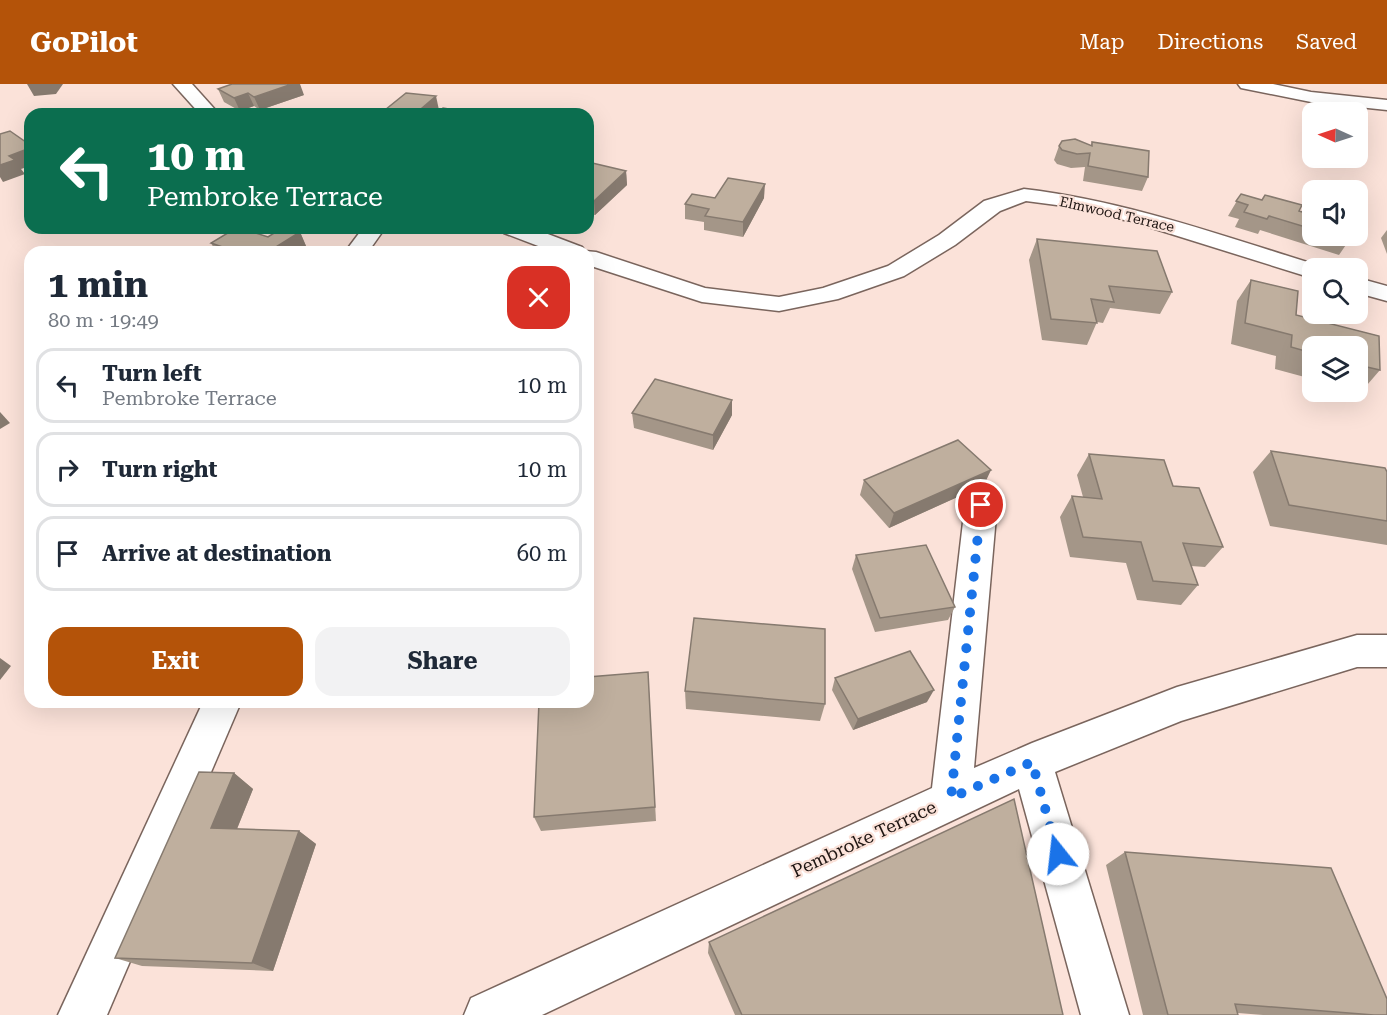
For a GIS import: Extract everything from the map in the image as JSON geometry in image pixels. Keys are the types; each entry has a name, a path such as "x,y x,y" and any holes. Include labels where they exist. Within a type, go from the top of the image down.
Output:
{"street":[{"path":"182,84 204,108"},
{"path":"1248,84 1311,97 1387,105"},
{"name":"Elmwood Terrace","path":"594,259 702,295 779,304 829,294 896,271 947,240 992,206 1024,195 1072,201 1143,218 1302,268"},
{"path":"528,234 558,246"},
{"path":"1368,288 1387,294"},
{"path":"951,798 981,505"},
{"name":"Pembroke Terrace","path":"488,1015 1032,762 1177,705 1357,651 1387,651"},
{"path":"82,1015 219,708"},
{"path":"1032,762 1105,1015"}],"building":[{"path":"232,84 292,84 254,97 248,93 234,98 218,89"},
{"path":"406,93 436,96 422,108 387,108"},
{"path":"10,131 24,141 24,150 9,156 15,160 0,165 0,134"},
{"path":"1075,139 1092,146 1092,142 1149,151 1148,177 1088,166 1090,153 1077,154 1062,150 1059,146 1062,141"},
{"path":"594,163 626,171 594,201"},
{"path":"728,178 765,184 743,222 705,216 709,209 685,204 692,194 715,198"},
{"path":"1241,194 1262,200 1265,195 1302,205 1299,211 1302,212 1302,226 1269,216 1267,219 1244,212 1248,205 1236,201"},
{"path":"226,234 259,234 268,237 273,234 297,234 278,246 220,246 211,243"},
{"path":"1037,239 1157,251 1172,292 1109,286 1114,302 1091,299 1097,323 1051,319"},
{"path":"1251,280 1298,291 1296,315 1302,317 1302,324 1332,324 1379,336 1380,370 1368,367 1368,336 1302,336 1302,350 1291,347 1292,335 1245,323"},
{"path":"655,379 732,400 713,435 632,413"},
{"path":"958,440 991,470 894,513 864,480"},
{"path":"1271,451 1385,468 1387,472 1387,521 1289,505"},
{"path":"1089,454 1164,460 1173,486 1199,488 1223,547 1183,543 1198,585 1153,581 1141,542 1083,537 1072,496 1102,499"},
{"path":"926,545 955,607 880,618 856,555"},
{"path":"694,618 825,629 825,704 685,691"},
{"path":"910,651 934,690 858,719 835,678"},
{"path":"648,672 655,807 534,817 539,708 594,708 594,676"},
{"path":"199,772 234,773 211,828 299,831 252,963 115,958"},
{"path":"1014,799 1063,1015 742,1015 709,942"},
{"path":"1125,852 1331,868 1387,999 1387,1015 1235,1004 1238,1015 1168,1015"}],"route":[{"path":"981,505 951,798 1032,762 1058,854"}]}
